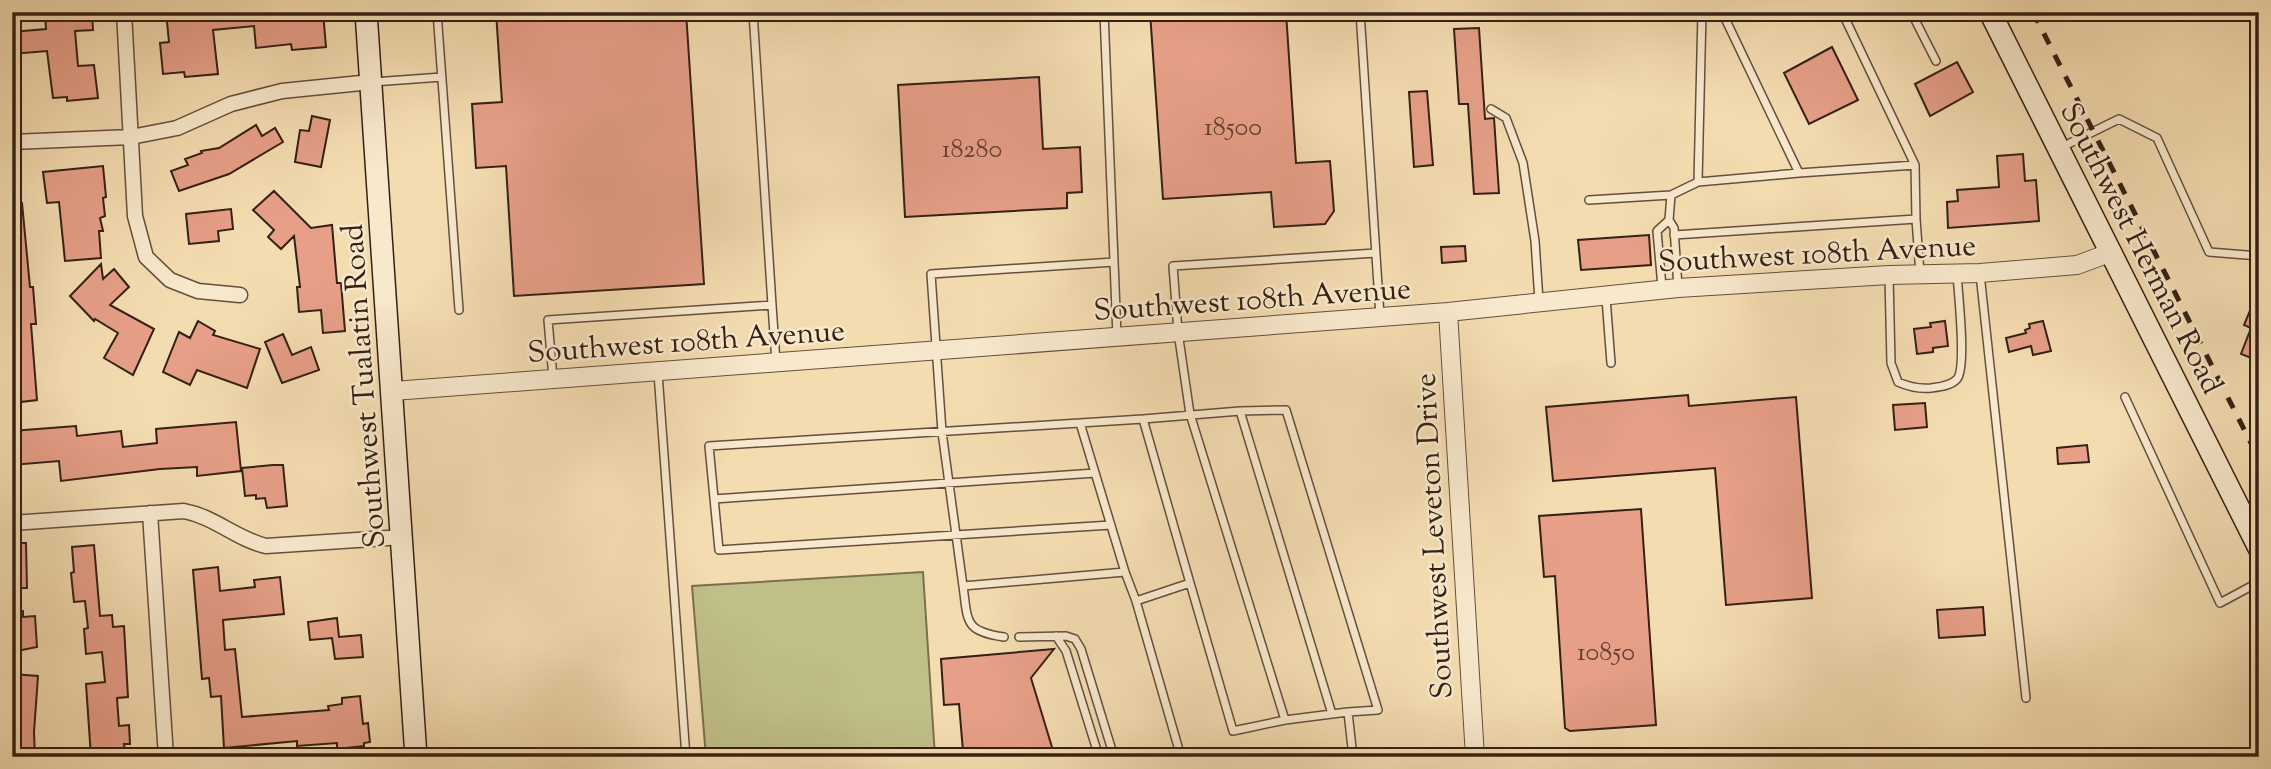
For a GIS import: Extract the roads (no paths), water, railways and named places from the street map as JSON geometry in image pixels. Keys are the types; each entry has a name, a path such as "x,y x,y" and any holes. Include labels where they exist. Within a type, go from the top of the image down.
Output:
{"main road":[{"name":"Southwest Tualatin Road","path":"366,12 416,757"},
{"name":"Southwest Herman Road","path":"1990,12 2259,548"}],"street":[{"path":"124,12 135,216 146,257 170,280 198,291 240,295"},
{"path":"12,142 131,137 177,128 231,104 282,91 372,82"},
{"name":"Southwest 108th Avenue","path":"393,391 1448,312 1670,289 1889,275 1980,273 2077,265 2112,252"},
{"name":"Southwest Leveton Drive","path":"1448,312 1475,757"},
{"path":"12,523 174,511 199,514 253,543 265,546 403,537"},
{"path":"150,513 166,757"}],"lane":[{"path":"437,12 459,310"},
{"path":"753,12 776,362"},
{"path":"1104,12 1117,337"},
{"path":"1360,12 1380,317"},
{"path":"1698,182 1702,12"},
{"path":"1722,12 1799,173"},
{"path":"1843,12 1916,165 1920,274"},
{"path":"1911,12 1936,61"},
{"path":"372,82 442,77"},
{"path":"1492,109 1506,118 1523,163 1535,242 1539,302"},
{"path":"2060,148 2119,119 2157,138 2208,252 2259,256"},
{"path":"1589,200 1671,195 1698,182 1916,165"},
{"path":"1670,289 1675,235 1669,220 1671,195"},
{"path":"1675,235 1916,219"},
{"path":"1669,220 1657,231 1670,289"},
{"path":"1285,720 1191,414 1178,332 1173,266 1376,253"},
{"path":"1004,637 982,634 972,627 967,614 942,432 931,274 1114,262"},
{"path":"1980,273 2026,698"},
{"path":"1889,275 1891,363 1898,382 1909,387 1924,388 1948,384 1955,381 1959,374 1961,358 1957,274"},
{"path":"1606,295 1611,363"},
{"path":"553,379 548,320 772,305"},
{"path":"658,371 686,757"},
{"path":"2124,397 2220,603 2259,582"},
{"path":"1111,525 719,550 709,446 1286,410 1378,710 1285,720 1233,731 1143,419"},
{"path":"1240,411 1332,714"},
{"path":"1080,423 1181,757"},
{"path":"714,499 1095,473"},
{"path":"963,586 1125,572"},
{"path":"1136,601 1190,583"},
{"path":"1056,636 1066,651 1099,757"},
{"path":"1019,637 1066,636 1075,639 1081,649 1114,757"},
{"path":"1348,712 1353,757"}],"railway":[{"path":"2033,12 2259,459"}]}
